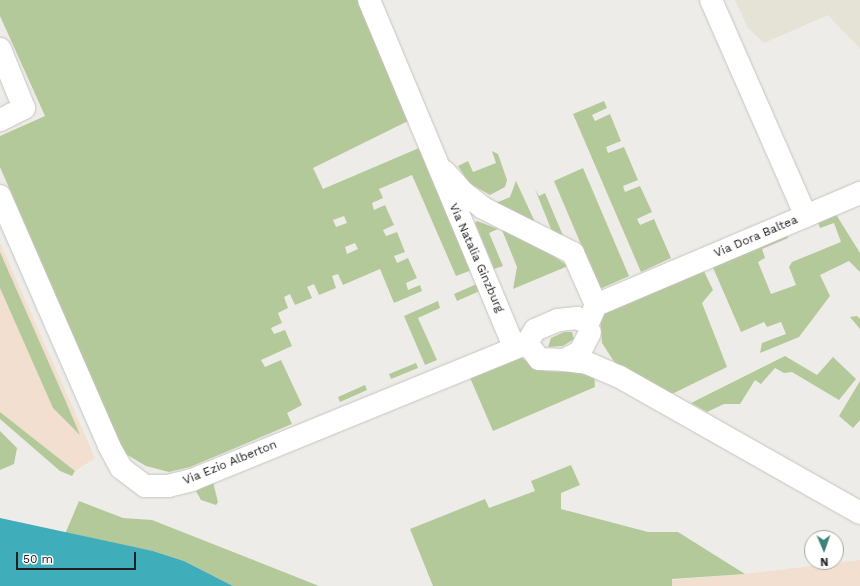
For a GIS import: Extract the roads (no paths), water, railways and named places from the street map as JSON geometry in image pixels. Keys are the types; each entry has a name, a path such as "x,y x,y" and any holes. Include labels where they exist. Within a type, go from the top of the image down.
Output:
{"street":[{"name":"Via Natalia Ginzburg","path":"369,0 442,168 448,195 521,345 539,358 564,360"},
{"name":"Via Dora Baltea","path":"591,320 806,216 711,0"},
{"path":"0,49 24,108 0,120"},
{"name":"Via Natalia Ginzburg","path":"442,168 464,193 483,208 573,253 591,320"},
{"path":"806,216 860,193"},
{"name":"Via Ezio Alberton","path":"0,196 109,446 121,468 145,486 168,486 192,480 521,345"},
{"path":"521,345 535,330 558,320 577,318 591,320"},
{"path":"564,360 580,352 591,320"},
{"path":"591,320 596,351 620,377"},
{"path":"564,360 587,363 620,377 860,513"}],"water":[{"path":"0,518 153,551 184,561 233,586 0,586"}]}
